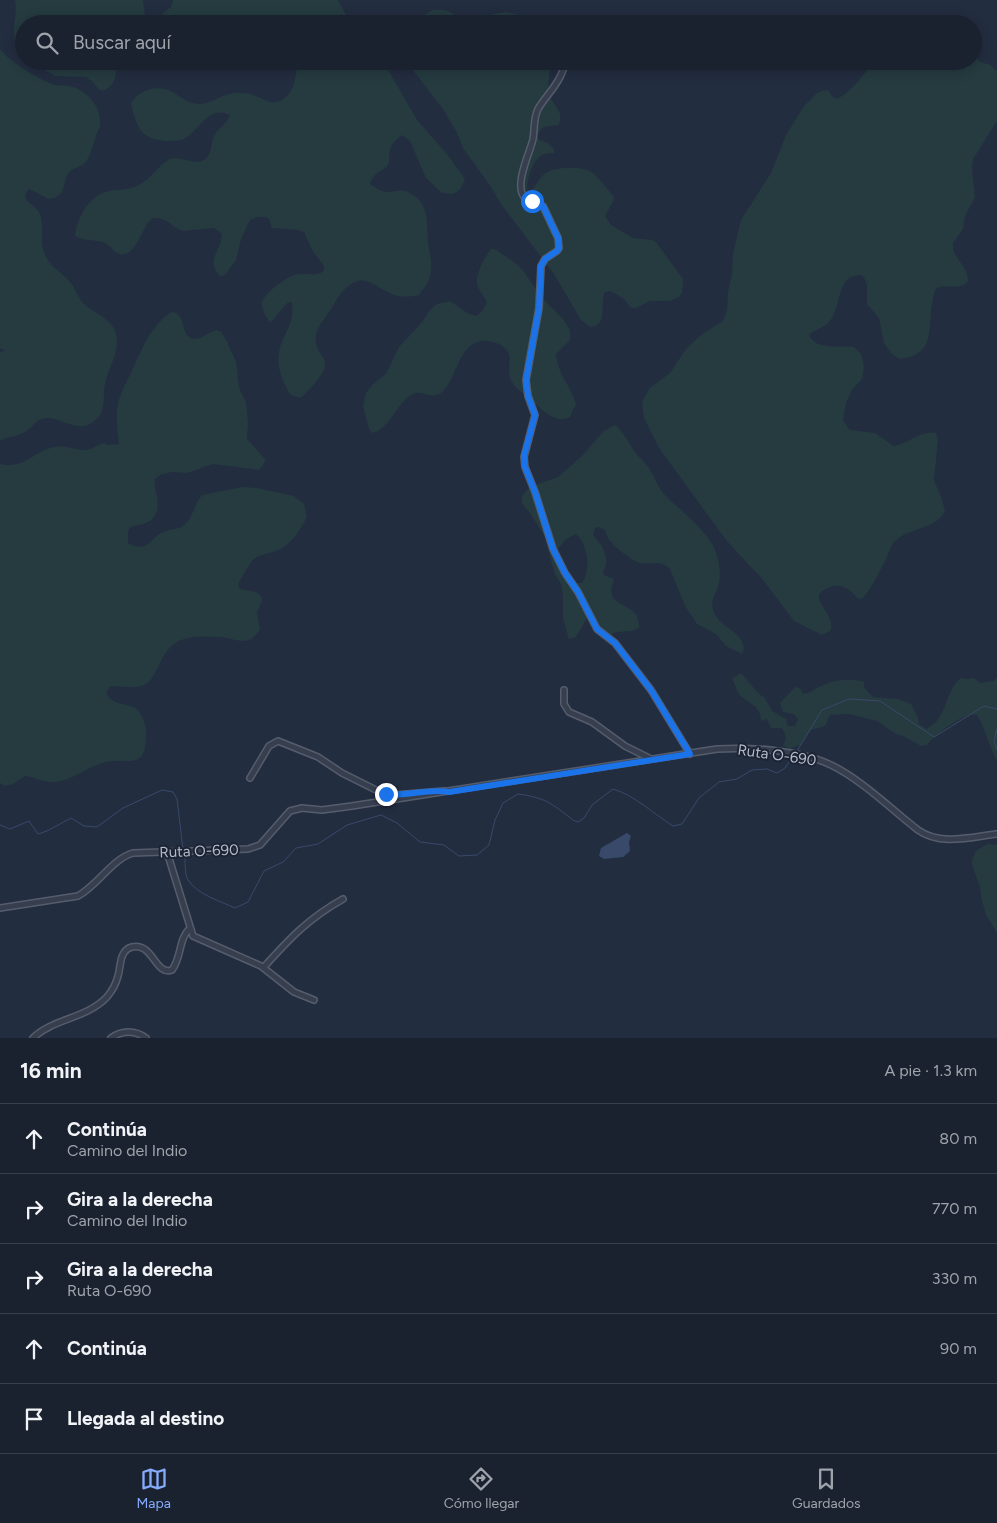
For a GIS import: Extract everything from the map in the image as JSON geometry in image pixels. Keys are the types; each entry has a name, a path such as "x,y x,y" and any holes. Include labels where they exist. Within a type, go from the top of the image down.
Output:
{"street":[{"path":"563,70 559,81 536,114 533,125 533,138 525,159 521,183 524,198 543,206 558,238 559,248 545,259 541,266 539,308 526,380 528,396 535,415 524,462 553,549 565,573 578,592 597,629 615,643 651,690 690,754"},
{"path":"564,690 564,704 569,712 592,722 625,746 651,759"},
{"path":"250,778 269,746 278,741 318,757 342,773 382,793 401,795 436,790 449,792"},
{"name":"Ruta O-690","path":"0,908 78,896 86,892 128,854 255,848 260,845 290,810 294,809 322,810 449,792 717,749 748,748 801,756 823,762 845,774 926,836 944,840 997,834"},
{"path":"167,852 190,928 196,939 264,967 294,992 314,1000"},
{"path":"264,967 295,932 343,899"},
{"path":"33,1038 48,1028 85,1013 105,998 116,984 123,954 130,947 143,948 151,954 163,970 168,972 172,970 176,964 183,937 190,928"},
{"path":"111,1038 121,1033 129,1032 139,1033 146,1038"}],"green space":[{"path":"15,0 143,0 145,15 15,15"},
{"path":"173,0 338,0 346,15 162,15 171,7"},
{"path":"433,10 440,10 454,15 424,15"},
{"path":"507,12 519,15 491,15"},
{"path":"0,49 15,62 15,70 26,70 53,85 70,86 79,89 89,97 99,113 100,126 92,150 84,164 69,173 60,195 49,199 29,189 25,198 40,214 42,242 47,259 70,282 83,303 110,323 116,333 117,346 106,378 100,416 85,426 74,425 51,418 42,419 22,434 0,441 0,352 5,351 0,348"},
{"path":"982,62 990,65 997,71 997,121 973,159 972,170 975,197 965,216 963,229 953,243 955,253 968,276 968,282 960,286 938,287 936,289 927,340 919,353 911,357 899,359 891,353 884,343 879,318 867,304 867,285 864,277 861,275 852,276 847,281 843,286 833,317 809,335 817,343 829,346 854,347 861,354 864,367 862,379 852,390 846,403 843,420 850,430 875,433 894,446 925,433 936,433 938,440 934,480 945,511 936,521 902,536 894,542 876,578 863,598 858,599 848,589 837,586 828,588 820,594 819,598 830,619 831,625 830,631 822,635 794,621 763,580 726,540 659,448 644,418 642,401 650,388 670,373 686,349 701,335 723,321 727,310 733,254 741,220 771,173 786,135 804,106 816,94 822,91 828,90 837,99 853,87 867,70 982,70"},
{"path":"45,70 116,70 113,82 103,91 98,89 86,77 55,76"},
{"path":"297,70 388,70 417,120 447,154 465,179 457,192 452,194 442,193 426,178 410,141 402,135 391,147 389,163 374,176 370,184 385,192 402,190 416,197 421,202 426,214 431,260 428,281 419,295 409,297 395,295 374,284 363,281 357,281 344,290 320,324 316,333 317,348 324,361 325,368 316,382 301,398 291,395 283,381 278,361 280,346 292,318 292,302 287,303 270,323 264,313 262,302 267,294 277,285 294,275 314,274 324,271 324,266 312,250 304,232 272,228 269,219 264,217 250,220 241,239 236,260 225,275 220,276 214,265 214,260 222,234 214,228 183,231 163,219 155,218 150,220 135,246 124,254 117,253 105,243 75,236 78,222 85,208 102,193 139,185 168,160 173,158 196,162 201,162 205,159 210,152 214,136 230,115 216,113 210,116 190,135 181,140 157,140 145,134 137,125 131,103 138,95 147,90 157,88 168,90 194,104 204,104 231,93 246,93 277,102 287,96 294,84"},
{"path":"413,70 549,70 549,93 559,113 560,120 558,125 543,127 537,135 539,140 548,143 554,149 554,153 542,155 535,162 528,179 528,194 542,176 552,170 575,168 588,170 593,173 614,197 605,216 611,225 633,238 656,242 683,279 682,293 679,297 670,301 650,301 636,308 631,308 624,299 610,291 605,292 600,323 590,327 581,320 554,274 501,204 463,148 456,131 443,109"},
{"path":"491,249 495,249 518,265 543,299 563,319 570,330 570,340 556,354 561,373 576,404 570,417 565,419 554,418 539,408 517,388 509,375 510,361 506,350 494,342 488,341 472,345 466,351 441,393 437,395 413,394 402,403 379,431 372,433 369,429 363,406 366,393 372,385 386,374 399,347 437,304 450,301 469,314 477,316 482,311 487,302 477,284 477,280 481,266"},
{"path":"171,312 180,316 190,338 197,339 216,330 221,332 236,361 239,388 246,402 247,439 265,459 265,462 259,470 213,464 187,473 172,472 162,474 155,479 157,511 155,516 148,522 130,527 128,543 141,547 146,546 161,533 183,526 202,495 242,487 257,488 294,496 304,504 307,517 291,541 276,551 254,559 239,582 240,589 256,592 261,596 262,601 257,612 260,629 256,635 246,641 210,636 184,639 168,650 151,680 145,684 137,687 110,686 106,693 109,697 115,702 136,708 144,721 146,729 145,747 138,759 102,763 61,781 48,782 25,776 13,784 5,786 0,783 0,464 9,465 23,462 46,449 58,446 85,450 103,443 108,445 119,444 117,414 120,396 147,340 157,325"},
{"path":"615,425 618,428 636,454 648,467 663,493 702,530 714,547 720,573 718,587 712,604 714,612 721,622 739,637 744,648 742,654 726,646 716,634 697,624 685,606 670,569 663,564 640,563 632,559 610,541 605,530 598,527 595,528 593,535 602,546 606,557 603,573 614,579 611,590 613,598 634,612 639,621 639,628 607,636 602,633 593,619 587,618 576,637 569,639 563,618 561,584 555,575 545,537 522,503 522,496 530,487 558,477 582,456 604,431","holes":["576,534 586,550 587,571 582,583 577,583 571,578 558,549 566,539"]},
{"path":"741,673 759,694 765,698 772,711 786,719 788,726 795,726 798,719 794,714 783,712 780,703 795,687 800,688 803,694 832,682 853,680 864,682 864,687 873,697 898,699 911,704 919,724 927,729 939,718 953,687 961,678 974,678 980,683 993,681 997,678 997,761 977,715 970,715 952,723 927,745 921,746 896,734 877,721 849,714 830,715 825,726 811,730 800,745 789,749 783,745 786,736 782,728 771,728 767,719 761,721 759,711 738,692 732,679"},
{"path":"987,844 997,845 997,933 986,915 980,887 972,865 976,851"}],"water":[{"path":"627,833 631,836 629,842 630,851 623,857 604,859 599,856 601,848"}],"waterway":[{"path":"797,751 822,710 849,699 880,701 934,737 984,706 997,709"},
{"path":"997,729 994,741 997,750"},
{"path":"184,853 187,877 192,885 210,897 235,908 248,902 264,871 283,862 296,848 318,844 347,825 381,815 397,823 420,842 444,845 459,856 477,855 489,845 495,820 503,803 518,794 548,802 578,822 584,818 592,805 613,789 636,800 673,826 682,824 699,798 719,782 737,779 752,770 767,769 777,773 785,768 793,756"},
{"path":"0,825 10,829 29,821 38,834 71,818 84,826 97,827 123,808 162,790 173,792 177,799 183,849"}],"route":[{"path":"386,794 414,794 436,790 449,792 690,754 662,706 634,667 615,643 597,629 553,549 525,467 524,456 535,415 528,396 526,380 539,308 541,266 545,259 559,248 558,238 552,229 543,206 532,201"}]}
